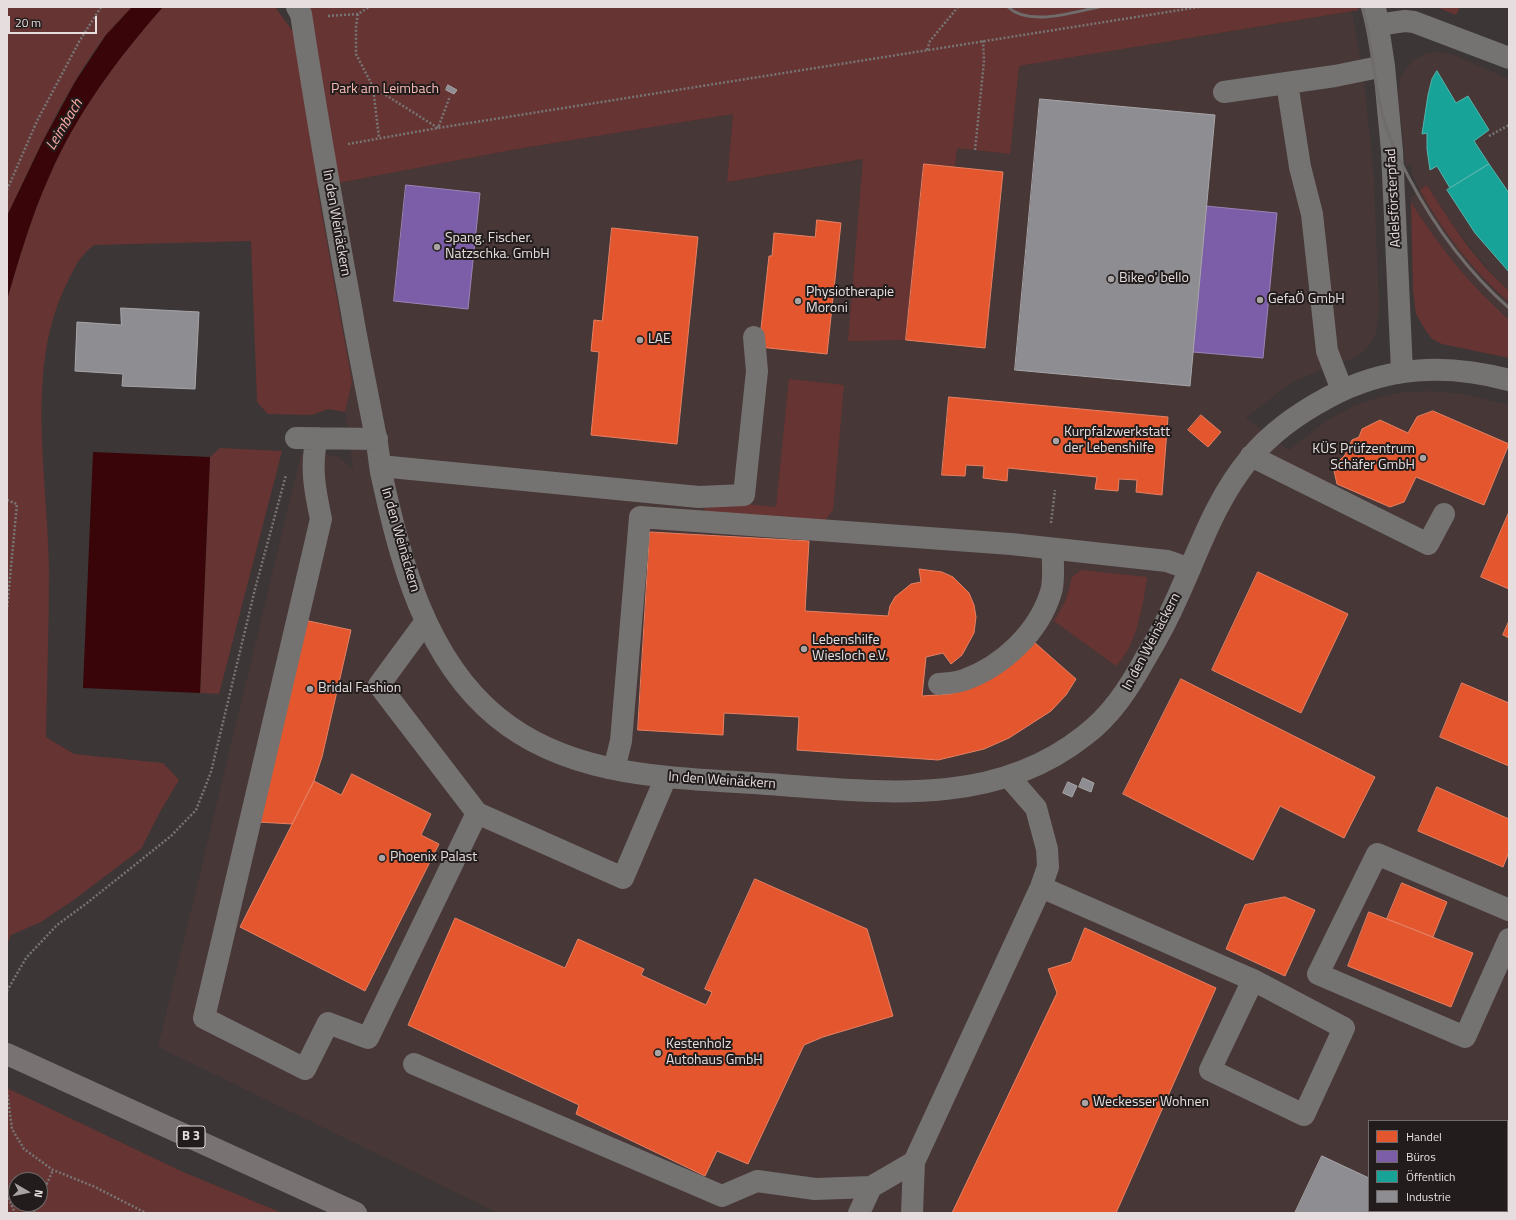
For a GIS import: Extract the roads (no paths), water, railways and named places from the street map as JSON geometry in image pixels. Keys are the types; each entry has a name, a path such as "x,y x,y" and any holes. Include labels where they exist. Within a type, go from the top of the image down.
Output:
{"main road":[{"name":"B 3","path":"7,1054 356,1213"}],"street":[{"name":"In den Weinäckern","path":"297,7 301,14 322,149 360,359 377,440 380,466 408,576 426,621 449,665 472,693 498,719 554,751 582,762 614,769 666,777 895,791 951,790 986,784 1009,777 1041,764 1064,751 1088,734 1123,696 1138,673 1159,634 1190,569 1212,516 1231,483 1251,456 1289,423 1314,405 1342,390 1377,376 1402,371 1434,370 1462,372 1509,380"},
{"name":"Adelsförsterpfad","path":"1402,371 1395,202 1384,66 1376,16 1414,22 1509,58"},
{"path":"1224,92 1288,83 1384,66"},
{"path":"1288,83 1300,168 1312,214 1327,351 1342,390"},
{"path":"380,466 699,497 744,495 756,370 754,338"},
{"path":"377,440 306,438 313,454 313,480 321,519 204,1018 304,1069 328,1023 368,1038 477,813"},
{"path":"1251,456 1428,544 1444,514"},
{"path":"614,769 620,742 640,517 1011,544 1167,561 1190,569"},
{"path":"939,684 962,681 987,670 1017,647 1038,621 1052,591 1050,549"},
{"path":"426,621 379,685 477,813 623,878 666,777"},
{"path":"912,1213 914,1162 1041,887 1048,866 1047,849 1036,808 1009,777"},
{"path":"1509,910 1377,854 1318,974 1465,1037 1509,939"},
{"path":"1041,887 1252,980 1344,1028 1304,1115 1210,1070 1252,980"},
{"path":"414,1064 722,1196 757,1181 815,1189 871,1187 914,1162"},
{"path":"858,1213 871,1187"}],"water":[{"name":"Leimbach","path":"132,7 163,7 114,67 85,109 72,131 43,192 31,223 7,300 7,216 43,141 75,82 106,35"},
{"path":"93,452 210,457 200,693 83,688"}],"railway":[{"path":"1008,7 1017,13 1039,17 1099,7"},
{"path":"1362,7 1369,34 1377,90 1383,117 1401,162 1418,195 1452,247 1479,279 1509,308"}],"place":[{"name":"Spang. Fischer. Natzschka. GmbH","path":"437,247"},
{"name":"Bike o' bello","path":"1111,279"},
{"name":"GefaÖ GmbH","path":"1260,300"},
{"name":"Physiotherapie Moroni","path":"798,301"},
{"name":"LAE","path":"640,340"},
{"name":"Kurpfalzwerkstatt der Lebenshilfe","path":"1056,441"},
{"name":"KÜS Prüfzentrum Schäfer GmbH","path":"1423,458"},
{"name":"Lebenshilfe Wiesloch e.V.","path":"804,649"},
{"name":"Bridal Fashion","path":"310,689"},
{"name":"Phoenix Palast","path":"382,858"},
{"name":"Kestenholz Autohaus GmbH","path":"658,1053"},
{"name":"Weckesser Wohnen","path":"1085,1103"}],"park label":[{"name":"Park am Leimbach","path":"385,90"}]}
